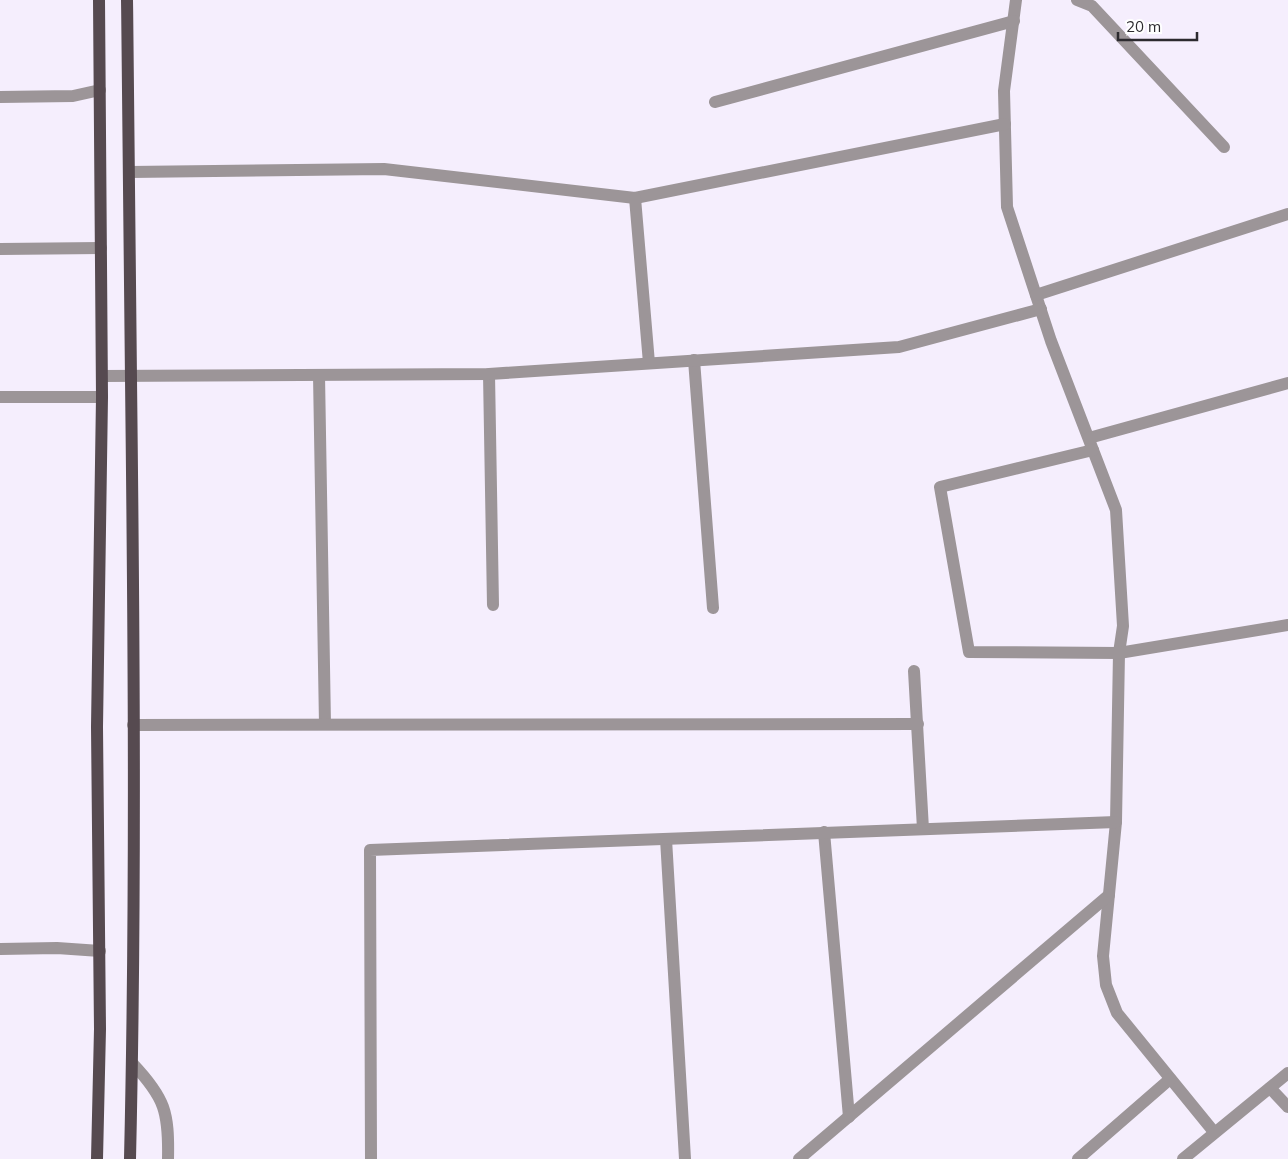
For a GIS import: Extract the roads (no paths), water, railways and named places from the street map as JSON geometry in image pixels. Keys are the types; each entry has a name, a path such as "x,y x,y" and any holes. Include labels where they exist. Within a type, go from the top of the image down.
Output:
{"main road":[{"path":"97,1159 100,951 97,727 102,397 99,0"},
{"path":"127,0 134,594 130,1159"}],"street":[{"path":"1016,0 1004,91 1007,207 1041,309 1116,510 1122,626 1119,653 1116,822 1103,956 1106,985 1117,1013 1214,1132"},
{"path":"1077,0 1092,6 1224,147"},
{"path":"716,102 1014,21"},
{"path":"0,97 73,96 100,90"},
{"path":"130,172 384,169 635,198 1005,124"},
{"path":"635,198 649,363"},
{"path":"1036,295 1288,214"},
{"path":"0,249 102,248"},
{"path":"102,376 489,374 899,347 1041,309"},
{"path":"694,360 713,608"},
{"path":"489,374 492,605"},
{"path":"320,375 325,724"},
{"path":"1288,383 1091,444 940,487 969,652 1119,653 1288,625"},
{"path":"0,397 102,397"},
{"path":"914,671 923,829"},
{"path":"133,725 918,724"},
{"path":"371,1159 370,850 1116,822"},
{"path":"824,832 849,1117"},
{"path":"666,839 685,1159"},
{"path":"799,1159 1109,895"},
{"path":"0,950 57,948 100,951"},
{"path":"132,1064 150,1083 163,1105 168,1128 168,1159"},
{"path":"1183,1159 1288,1073"},
{"path":"1078,1159 1170,1079"},
{"path":"1270,1088 1288,1107"}]}
